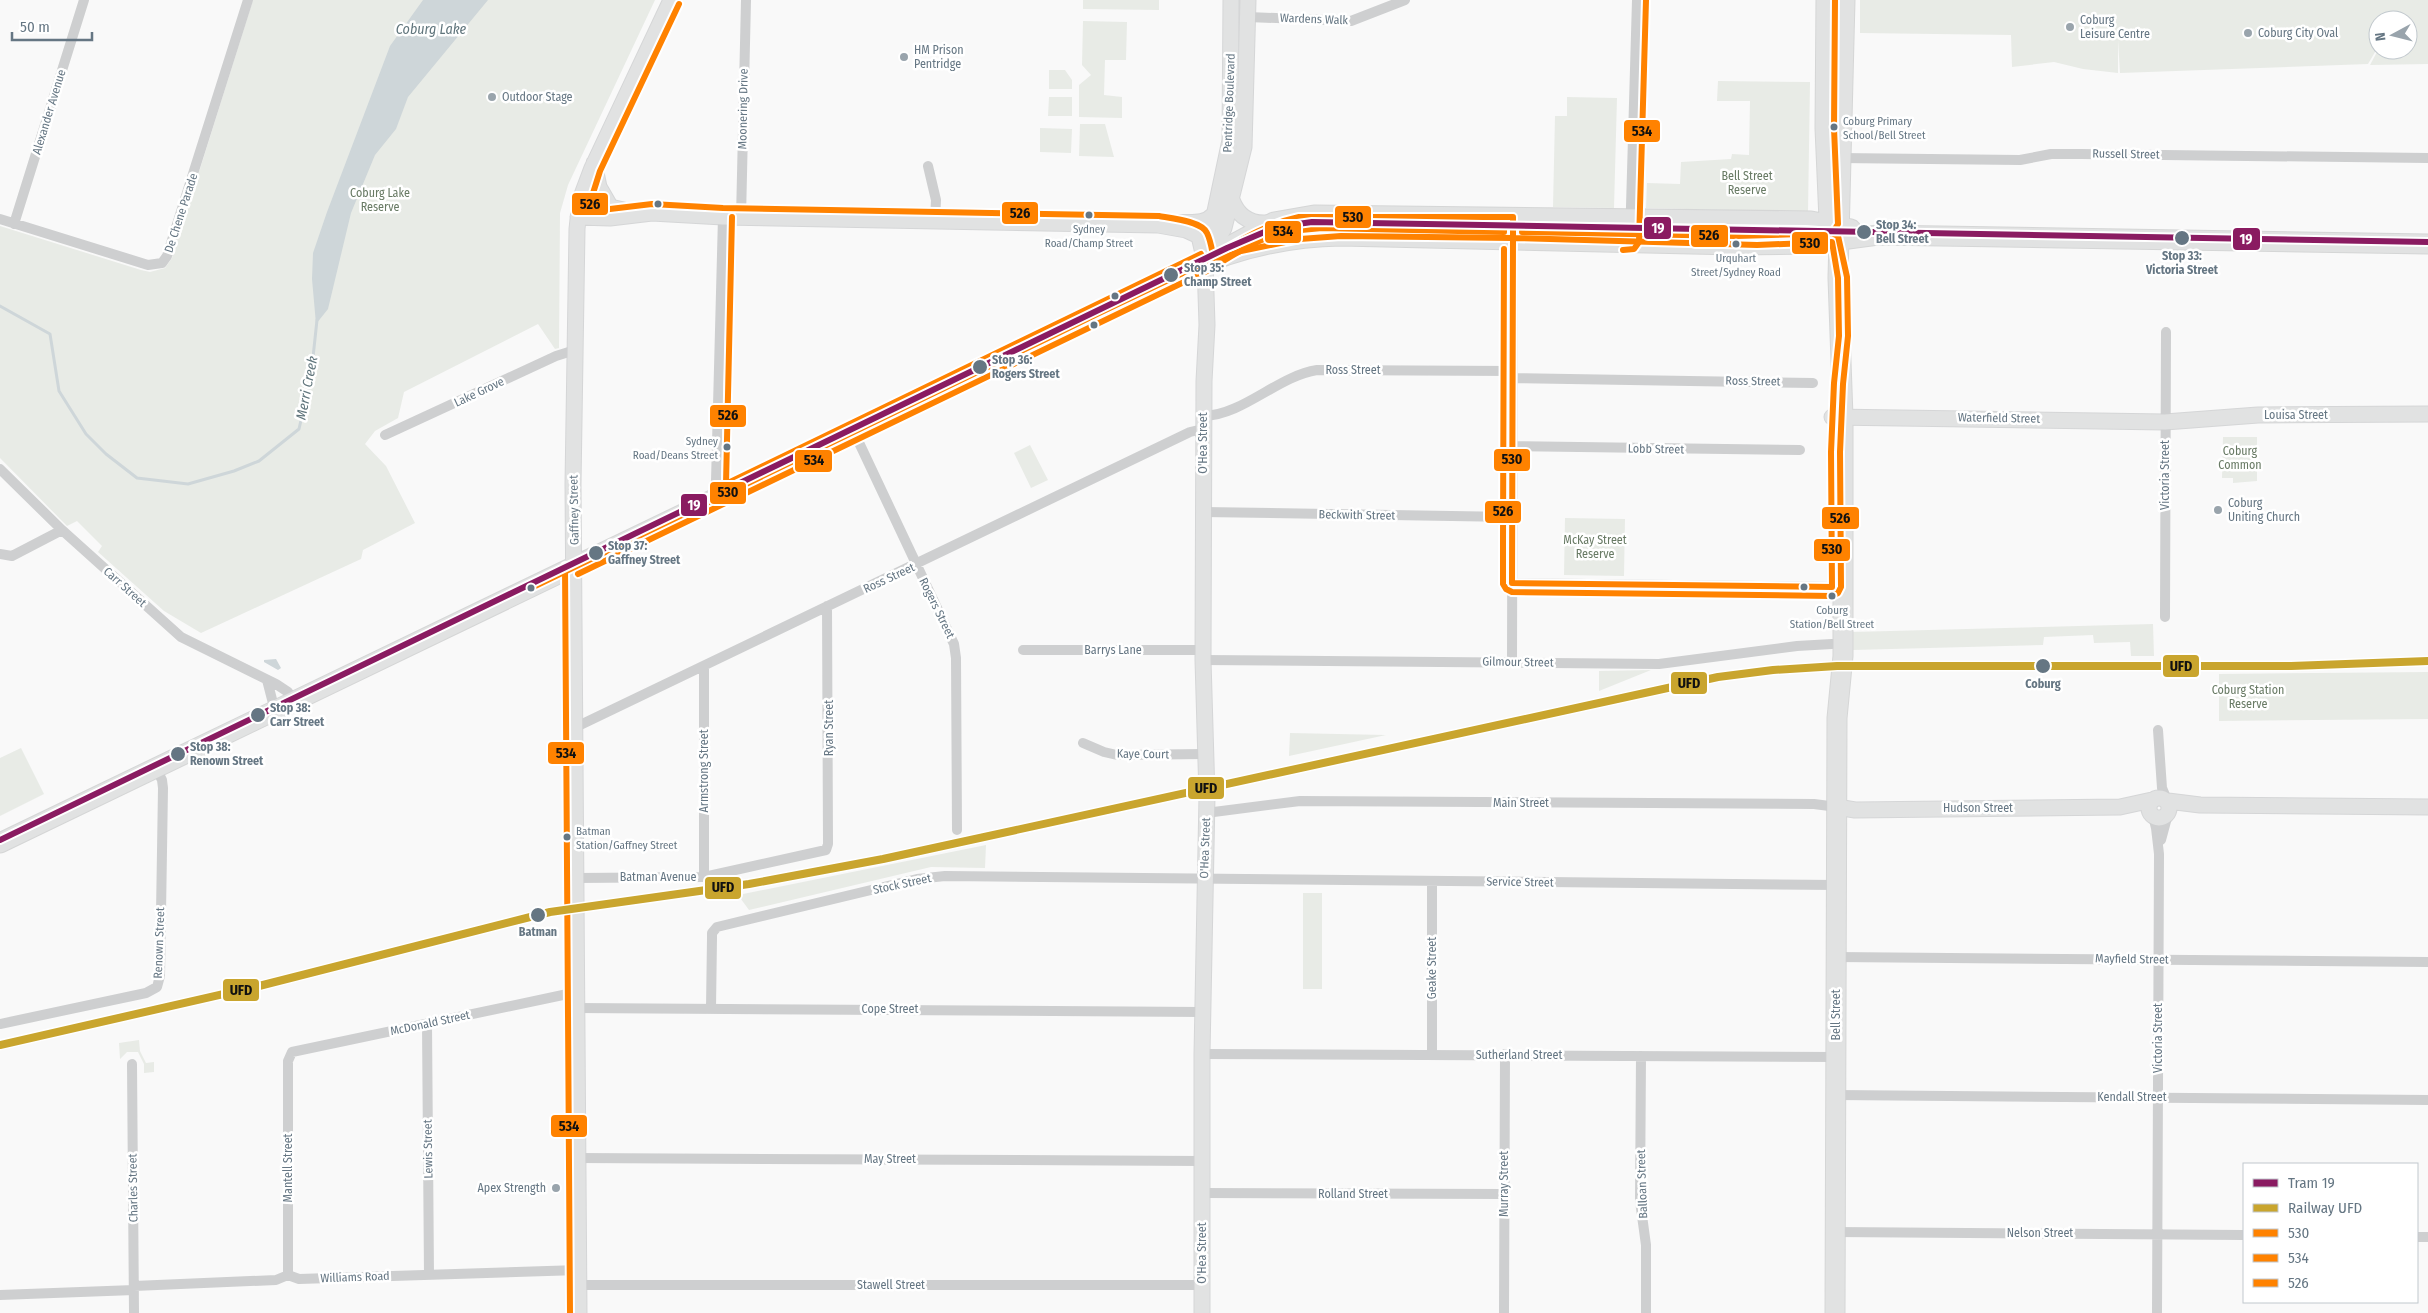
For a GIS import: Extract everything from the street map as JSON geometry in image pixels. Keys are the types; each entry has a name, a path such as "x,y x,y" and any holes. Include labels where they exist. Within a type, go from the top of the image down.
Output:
{"highway":[{"name":"Bell Street","path":"1826,0 1835,35"},
{"name":"Bell Street","path":"1837,718 1831,690 1839,336 1833,158 1835,35 1845,0"},
{"path":"0,843 1205,262 1237,241 1274,222 1314,215 1806,221 1835,233"},
{"path":"1205,262 1256,247 1302,238 1341,236 1630,241 1736,245 1835,233 2428,244"},
{"name":"Bell Street","path":"1835,1313 1837,718 1843,656 1838,417"}],"street":[{"name":"Alexander Avenue","path":"14,224 84,0"},
{"name":"De Chene Parade","path":"0,219 148,265 162,263 167,256 248,0"},
{"name":"Gaffney Street","path":"579,1313 574,566 578,217 580,200 594,163 671,0"},
{"name":"Moonering Drive","path":"741,218 746,0"},
{"name":"Pentridge Boulevard","path":"1205,262 1213,214 1227,160 1230,140 1231,0"},
{"name":"Pentridge Boulevard","path":"1205,262 1221,236 1232,200 1245,140 1248,0"},
{"name":"Wardens Walk","path":"1248,16 1351,21 1404,0"},
{"path":"1630,241 1637,0"},
{"name":"Russell Street","path":"1833,158 2020,160 2051,154 2428,158"},
{"path":"594,163 599,187 610,206"},
{"path":"928,166 936,200 935,221"},
{"path":"580,200 639,214"},
{"path":"1232,200 1240,214 1248,220 1264,224 1274,222"},
{"path":"578,217 610,218 639,214 741,218 1158,225 1201,222 1210,219 1213,214"},
{"path":"721,496 716,481 723,217"},
{"path":"1512,662 1513,217"},
{"path":"1158,225 1186,230 1199,236 1205,262"},
{"name":"O'Hea Street","path":"1202,1313 1202,1012 1206,813 1203,655 1203,423 1207,325 1205,262"},
{"name":"Victoria Street","path":"2165,617 2166,332"},
{"name":"Lake Grove","path":"385,435 556,356 575,350"},
{"name":"Ross Street","path":"576,727 917,565 1190,432 1222,413 1297,376 1317,370 1813,383"},
{"name":"Louisa Street","path":"2165,422 2258,415 2428,414"},
{"name":"Waterfield Street","path":"1838,417 2165,422"},
{"name":"Rogers Street","path":"854,432 956,650 956,830"},
{"name":"Lobb Street","path":"1512,446 1800,450"},
{"name":"Carr Street","path":"0,469 62,530 181,637 283,688 295,701"},
{"name":"Beckwith Street","path":"1203,512 1512,517"},
{"path":"0,554 12,556 62,530"},
{"path":"1512,583 1832,587"},
{"name":"Ryan Street","path":"826,850 828,844 829,796 828,606"},
{"name":"Gilmour Street","path":"1203,655 1659,664 1797,646 1832,644"},
{"name":"Barrys Lane","path":"1023,650 1203,655"},
{"name":"Armstrong Street","path":"704,666 704,877"},
{"path":"268,680 275,710"},
{"name":"Victoria Street","path":"2158,730 2160,807 2158,1313"},
{"name":"Kaye Court","path":"1083,743 1117,755 1204,754"},
{"name":"Renown Street","path":"0,1024 146,993 156,987 160,976 163,788 162,780 156,768"},
{"name":"Main Street","path":"1206,813 1300,801 1814,804 1836,807"},
{"name":"Hudson Street","path":"1836,807 1856,810 2200,806 2428,807"},
{"name":"Victoria Street","path":"2159,854 2156,828 2160,807"},
{"name":"Batman Avenue","path":"577,878 704,877 826,850"},
{"name":"Stock Street","path":"711,1008 712,933 714,929 722,925 931,877 1204,878"},
{"name":"Service Street","path":"1204,878 1836,885"},
{"name":"Geake Street","path":"1432,881 1432,1054"},
{"name":"Mayfield Street","path":"1836,957 2428,962"},
{"name":"McDonald Street","path":"288,1061 292,1052 300,1049 577,992"},
{"name":"Cope Street","path":"577,1008 1202,1012"},
{"name":"Lewis Street","path":"427,1024 430,1274"},
{"name":"Sutherland Street","path":"1202,1054 1836,1057"},
{"name":"Murray Street","path":"1504,1313 1505,1054"},
{"name":"Balloan Street","path":"1641,1056 1640,1201 1646,1244 1646,1313"},
{"name":"Mantell Street","path":"288,1061 288,1275"},
{"name":"Charles Street","path":"132,1064 134,1313"},
{"name":"Kendall Street","path":"1836,1095 2428,1100"},
{"name":"May Street","path":"578,1158 1202,1161"},
{"name":"Rolland Street","path":"1202,1194 1504,1194"},
{"name":"Nelson Street","path":"1835,1232 2243,1235"},
{"name":"Williams Road","path":"0,1295 276,1280 288,1275 299,1279 430,1274 579,1278"},
{"name":"Stawell Street","path":"579,1278 1202,1285"}],"green space":[{"name":"Coburg Lake Reserve","path":"253,0 655,0 568,185 560,213 559,348 555,349 538,324 404,392 398,418 375,431 365,444 386,466 415,523 363,550 361,559 201,633 164,611 98,552 102,546 77,521 67,526 0,458 0,226 141,270 150,272 165,268 172,258"},
{"path":"1083,0 1159,0 1159,10 1083,9"},
{"path":"1860,0 2428,0 2428,64 2370,65 2373,60 2418,60 2418,10 2368,10 2368,60 2370,60 2368,64 2120,73 2118,40 2118,73 2083,69 2054,62 2012,67 2011,35 1860,33"},
{"path":"1083,21 1127,22 1126,60 1105,60 1104,95 1122,97 1122,118 1079,117 1079,85 1091,75 1082,65"},
{"path":"1049,70 1065,70 1072,80 1072,89 1049,89"},
{"name":"Bell Street Reserve","path":"1718,81 1810,82 1808,212 1646,208 1647,183 1680,184 1681,162 1731,159 1732,154 1749,155 1750,101 1717,101"},
{"path":"1049,97 1072,97 1072,116 1048,116"},
{"path":"1567,97 1617,98 1614,208 1553,207 1555,116 1567,116"},
{"path":"1080,124 1105,124 1114,157 1079,156"},
{"path":"1040,128 1072,129 1071,153 1040,152"},
{"name":"Coburg Common","path":"2223,437 2257,437 2257,481 2233,483 2233,478 2222,478"},
{"path":"1030,445 1048,480 1031,488 1014,453"},
{"name":"McKay Street Reserve","path":"1565,518 1625,519 1624,576 1564,575"},
{"path":"2153,624 2154,656 2131,656 2130,642 2094,643 2093,635 2044,637 2043,645 1853,650 1852,632"},
{"path":"1651,670 1599,691 1599,671"},
{"name":"Coburg Station Reserve","path":"2428,672 2428,719 2219,721 2219,674"},
{"path":"1290,733 1386,735 1289,756"},
{"path":"21,748 44,794 0,816 0,758"},
{"path":"986,845 985,868 931,867 749,910 738,895"},
{"path":"1303,893 1322,893 1322,989 1303,989"},
{"path":"139,1040 140,1051 146,1063 154,1062 154,1072 144,1073 144,1064 138,1052 127,1052 120,1059 119,1043"}],"water":[{"name":"Coburg Lake","path":"423,0 488,0 408,97 396,129 375,155 351,213 328,309 316,324 312,279 313,253 390,46"},
{"path":"276,659 281,668 278,670 264,662 264,660"}],"waterway":[{"name":"Merri Creek","path":"0,306 50,334 59,391 86,434 106,454 137,478 188,484 234,471 259,461 299,429 311,376 317,320"}],"tram line":[{"name":"19","path":"0,840 1227,248 1276,227 1312,222 2428,242"},
{"path":"1705,235 1733,230"}],"rail line":[{"name":"UFD","path":"0,1045 259,986 550,912 749,884 883,859 1718,677 1773,670 1837,666 2291,666 2428,661"}],"transit line":[{"name":"534","path":"1623,250 1634,249 1639,242 1646,0"},
{"name":"534","path":"578,574 1209,270 1259,241 1300,227 1315,224 1805,230 1833,232 1838,224 1834,128 1835,0"},
{"name":"526","path":"679,4 600,171 588,209 610,209 652,204 723,208 1159,216 1193,223 1204,229 1210,239 1214,260"},
{"name":"526","path":"732,217 726,484 1201,254"},
{"name":"530","path":"1185,272 1254,233 1283,221 1299,217 1513,217 1513,238"},
{"name":"526","path":"1300,226 1264,237 1280,232 1322,228 1504,232 1504,226 1300,226"},
{"name":"526","path":"1504,249 1503,584 1506,589 1512,592 1832,596 1838,593 1841,587 1840,452 1843,384 1848,336 1847,277 1838,236 1832,233 1736,236 1522,232"},
{"name":"530","path":"1185,272 1241,251 1300,239 1341,236 1513,238"},
{"name":"530","path":"1513,238 1757,245 1832,242 1838,278 1839,336 1834,383 1831,452 1832,587 1512,583 1513,238"},
{"name":"530","path":"1097,314 1185,272"},
{"name":"530","path":"1097,314 1185,272"},
{"name":"530","path":"1050,337 1097,314"},
{"name":"530","path":"531,588 1050,337"},
{"name":"530","path":"531,588 1050,337"},
{"name":"534","path":"565,566 570,1313"}],"place":[{"name":"Coburg Leisure Centre","path":"2070,27"},
{"name":"Coburg City Oval","path":"2248,33"},
{"name":"HM Prison Pentridge","path":"904,57"},
{"name":"Outdoor Stage","path":"492,97"},
{"name":"Coburg Primary School/Bell Street","path":"1834,127"},
{"name":"Sydney Road/Champ Street","path":"1089,215"},
{"name":"Stop 34: Bell Street","path":"1864,232"},
{"name":"Stop 33: Victoria Street","path":"2182,238"},
{"name":"Urquhart Street/Sydney Road","path":"1736,244"},
{"name":"Stop 35: Champ Street","path":"1171,275"},
{"name":"Stop 36: Rogers Street","path":"980,367"},
{"name":"Sydney Road/Deans Street","path":"727,447"},
{"name":"Coburg Uniting Church","path":"2218,510"},
{"name":"Stop 37: Gaffney Street","path":"596,553"},
{"name":"Coburg Station/Bell Street","path":"1832,596"},
{"name":"Coburg","path":"2043,666"},
{"name":"Stop 38: Carr Street","path":"258,715"},
{"name":"Stop 38: Renown Street","path":"178,754"},
{"name":"Batman Station/Gaffney Street","path":"567,837"},
{"name":"Batman","path":"538,915"},
{"name":"Apex Strength","path":"556,1188"}]}
